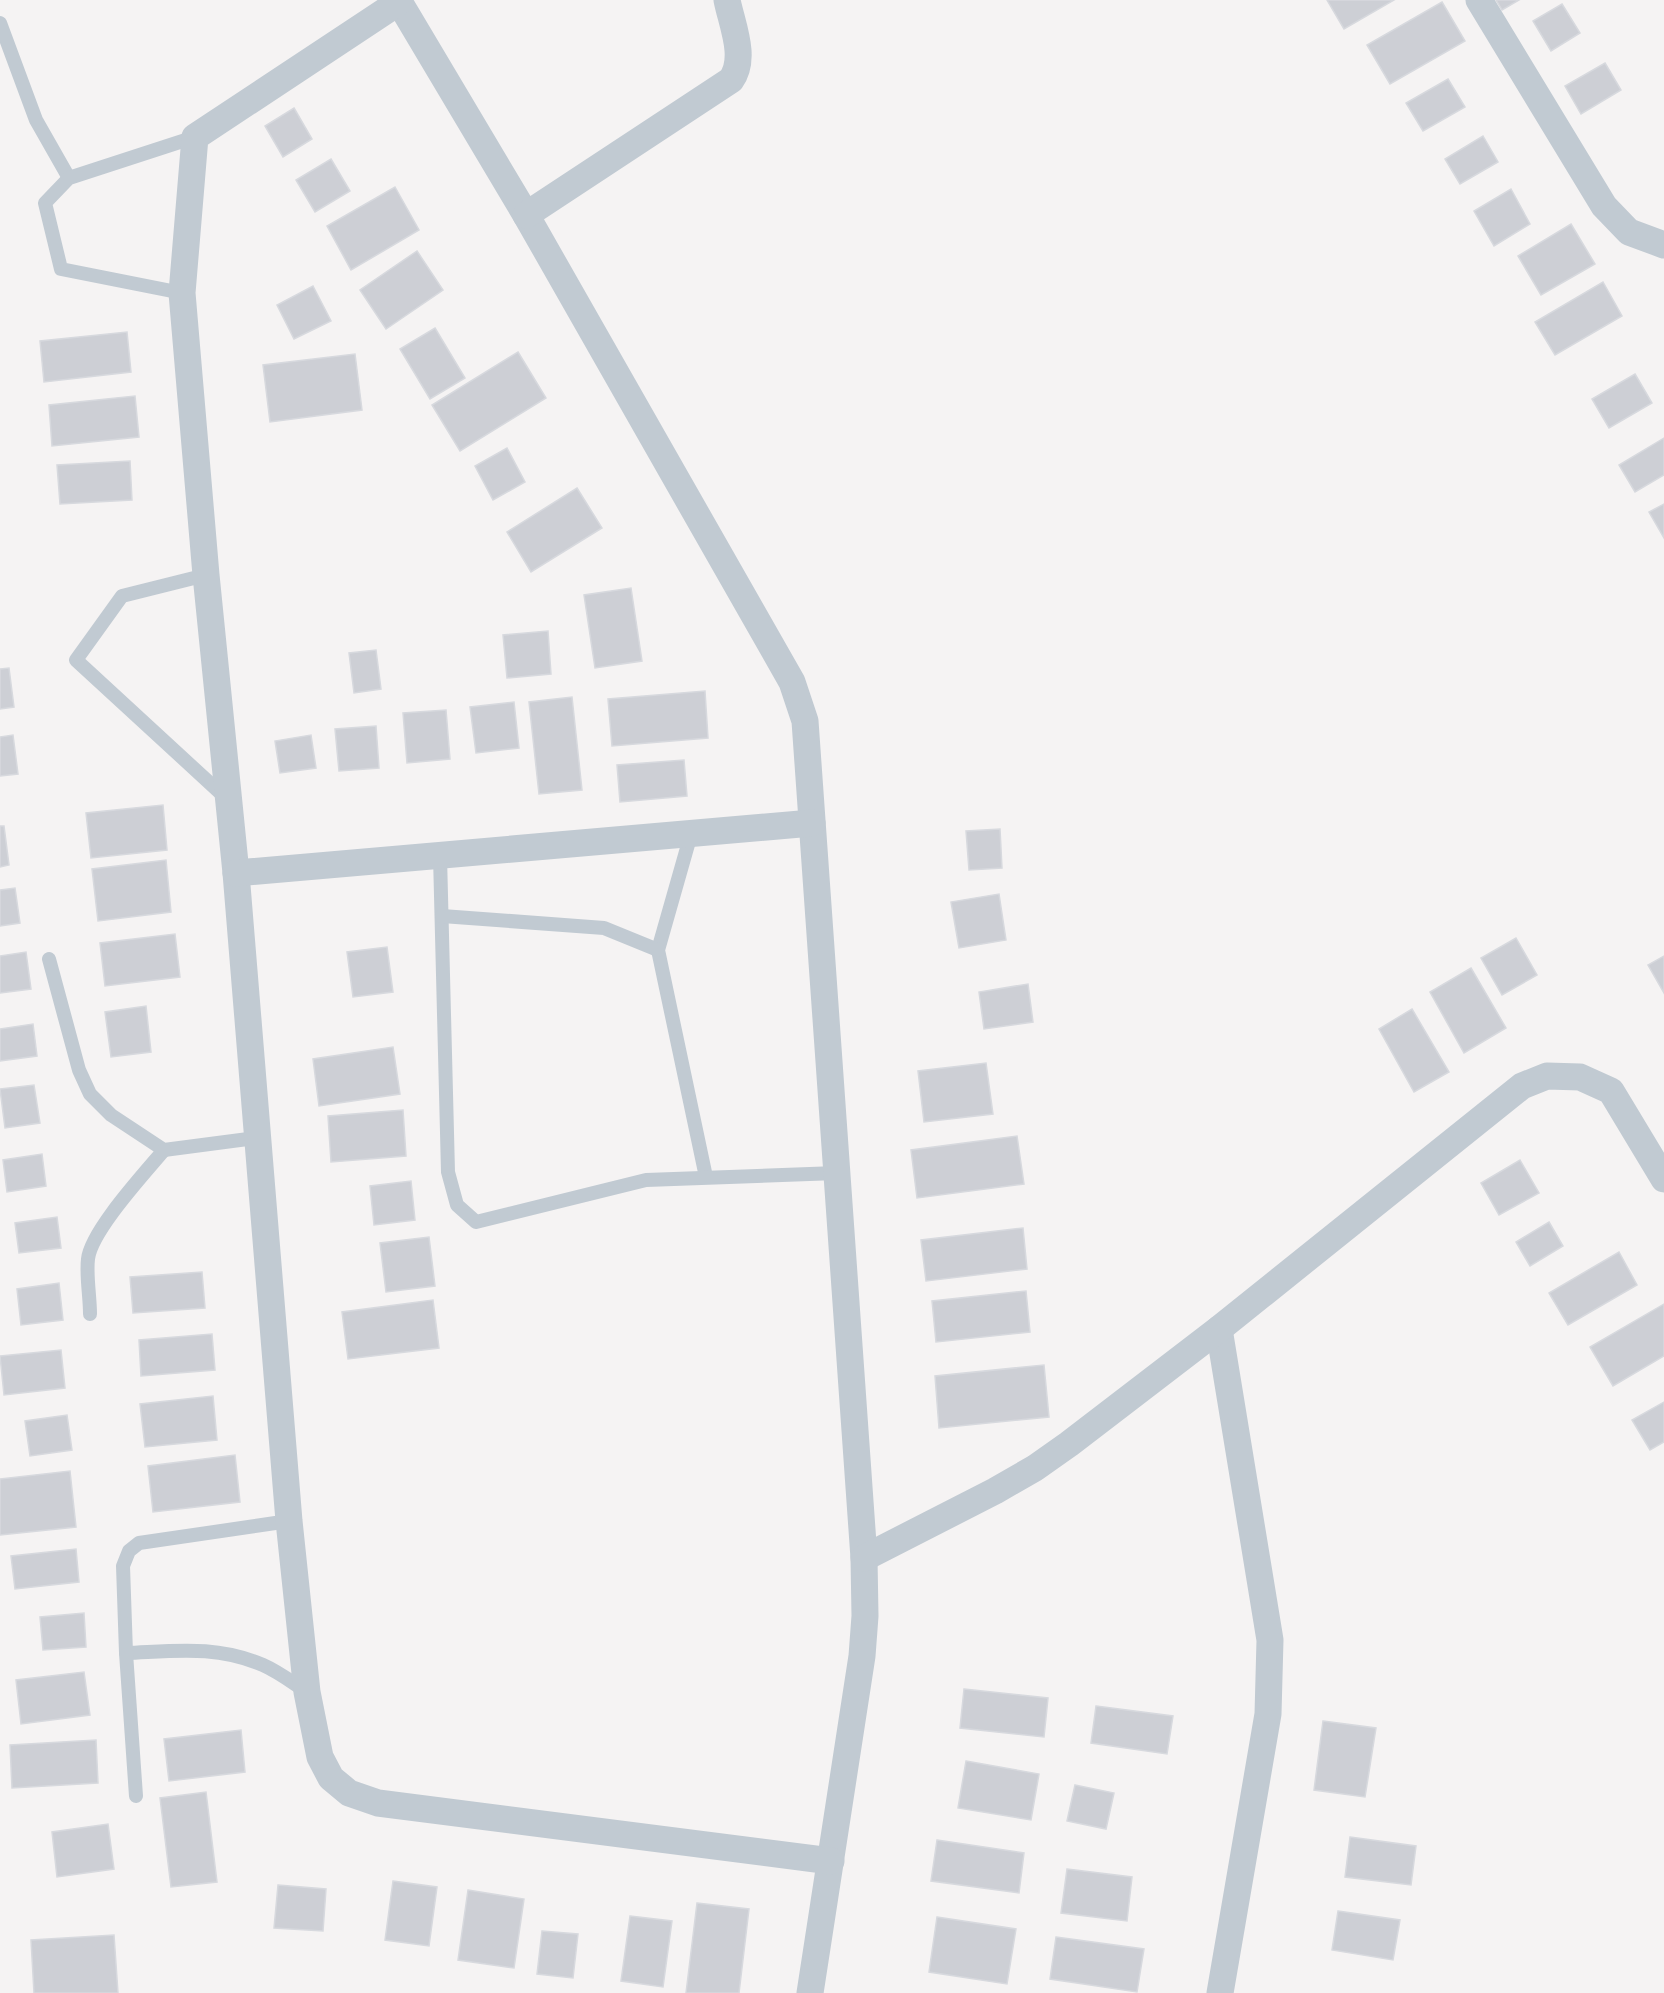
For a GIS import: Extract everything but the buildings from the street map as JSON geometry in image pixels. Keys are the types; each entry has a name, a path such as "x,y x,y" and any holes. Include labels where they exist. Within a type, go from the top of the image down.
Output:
{"street":[{"path":"526,215 731,80 737,72 740,61 728,0"},
{"path":"1479,0 1604,206 1629,232 1664,245"},
{"path":"810,1993 831,1862 862,1656 865,1616 864,1558 805,721 792,682 526,215 399,1 195,137 182,293 206,575 236,873 289,1521 307,1692 320,1757 331,1778 349,1793 378,1803 831,1862"},
{"path":"236,873 812,823"},
{"path":"864,1558 1035,1468 1069,1444 1219,1329 1522,1086 1547,1076 1580,1077 1611,1091 1664,1179"},
{"path":"1219,1329 1270,1640 1271,1674 1268,1714 1220,1993"}],"lane":[{"path":"0,23 36,120 69,177"},
{"path":"182,293 61,269 45,203 69,177 195,137"},
{"path":"206,575 122,596 76,660 228,800"},
{"path":"691,834 658,950 706,1177"},
{"path":"440,856 448,1172 457,1205 476,1222 646,1180 837,1173"},
{"path":"442,916 604,928 658,950"},
{"path":"49,959 79,1070 90,1094 111,1115 164,1150 256,1138"},
{"path":"90,1314 88,1259 92,1242 101,1227 164,1150"},
{"path":"136,1796 126,1653 123,1566 129,1551 139,1543 289,1521"},
{"path":"126,1653 202,1649 236,1655 266,1666 307,1692"}]}
